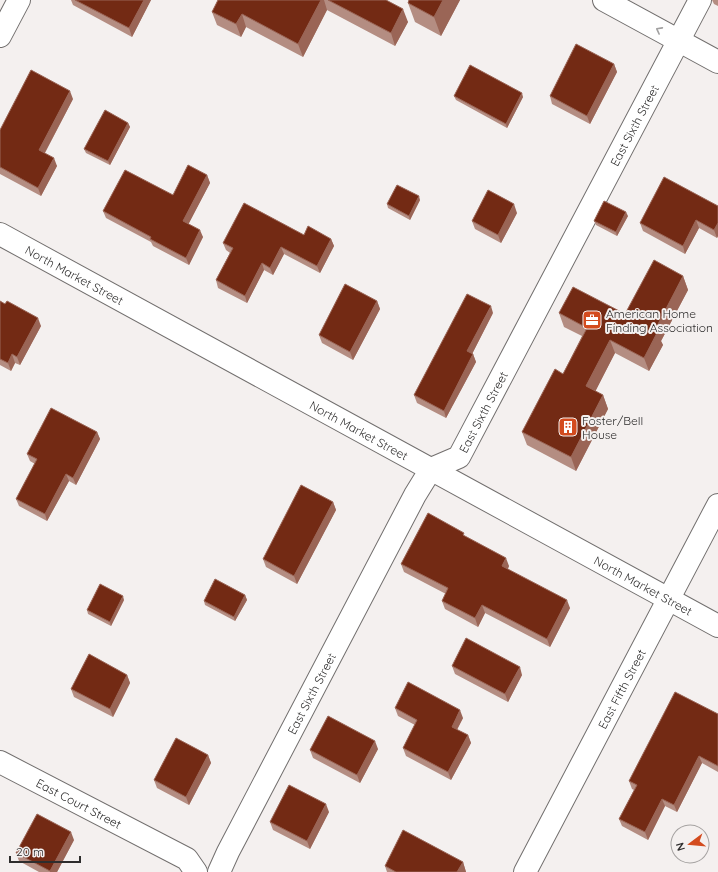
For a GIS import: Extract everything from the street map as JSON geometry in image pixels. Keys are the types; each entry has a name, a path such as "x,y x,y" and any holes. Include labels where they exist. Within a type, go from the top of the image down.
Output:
{"street":[{"path":"0,36 19,0"},
{"path":"604,0 718,62"},
{"name":"East Sixth Street","path":"219,872 253,802 415,495 431,469 459,457 700,0"},
{"name":"North Market Street","path":"0,234 718,626"},
{"name":"East Fifth Street","path":"525,872 718,505"},
{"name":"East Court Street","path":"0,762 187,859 196,872"}],"building":[{"path":"75,0 144,0 129,28"},
{"path":"218,0 321,0 298,44 242,14 236,24 212,12"},
{"path":"328,0 386,0 403,9 391,33"},
{"path":"409,0 443,0 434,17 408,3"},
{"path":"576,44 614,64 587,116 550,96"},
{"path":"470,65 522,93 506,124 454,96"},
{"path":"31,70 70,91 39,150 54,158 38,188 0,167 0,130"},
{"path":"105,110 128,123 108,161 84,149"},
{"path":"188,165 207,175 183,221 200,230 186,258 150,239 151,237 103,211 125,170 173,195"},
{"path":"664,177 718,206 718,223 714,230 696,220 683,246 640,223"},
{"path":"397,185 419,196 409,216 387,204"},
{"path":"488,190 514,204 498,235 472,221"},
{"path":"604,201 626,212 616,232 594,221"},
{"path":"244,203 304,235 308,226 331,239 317,266 281,247 270,268 262,263 245,296 216,280 233,248 223,243"},
{"path":"654,260 683,276 655,330 658,331 644,358 610,340 586,386 603,395 571,457 522,432 555,369 563,374 587,328 559,313 573,287 625,314"},
{"path":"345,284 377,301 350,352 319,335"},
{"path":"467,294 491,306 467,351 473,354 444,411 414,395"},
{"path":"0,301 5,304 7,301 38,318 17,357 12,354 8,363 0,359"},
{"path":"51,408 97,432 73,478 66,474 45,514 16,499 37,459 27,454"},
{"path":"301,485 333,502 294,576 263,559"},
{"path":"428,513 464,533 463,535 506,558 502,566 567,600 547,639 482,605 475,618 442,601 448,588 401,564"},
{"path":"215,579 245,595 234,617 204,601"},
{"path":"100,584 123,596 110,622 87,610"},
{"path":"466,638 520,667 505,694 452,666"},
{"path":"89,654 127,675 110,709 71,689"},
{"path":"408,682 460,710 452,727 468,735 448,772 403,748 417,720 395,708"},
{"path":"675,692 718,714 718,766 699,756 674,805 662,799 645,832 619,819 637,785 629,781"},
{"path":"328,716 375,741 357,775 310,750"},
{"path":"176,738 208,755 186,797 154,780"},
{"path":"289,785 326,804 307,841 270,822"},
{"path":"37,814 71,832 50,871 16,853"},
{"path":"403,830 463,862 457,872 396,872 385,866"}],"place":[{"name":"American Home Finding Association","path":"592,320"},
{"name":"Foster/Bell House","path":"568,427"}]}
